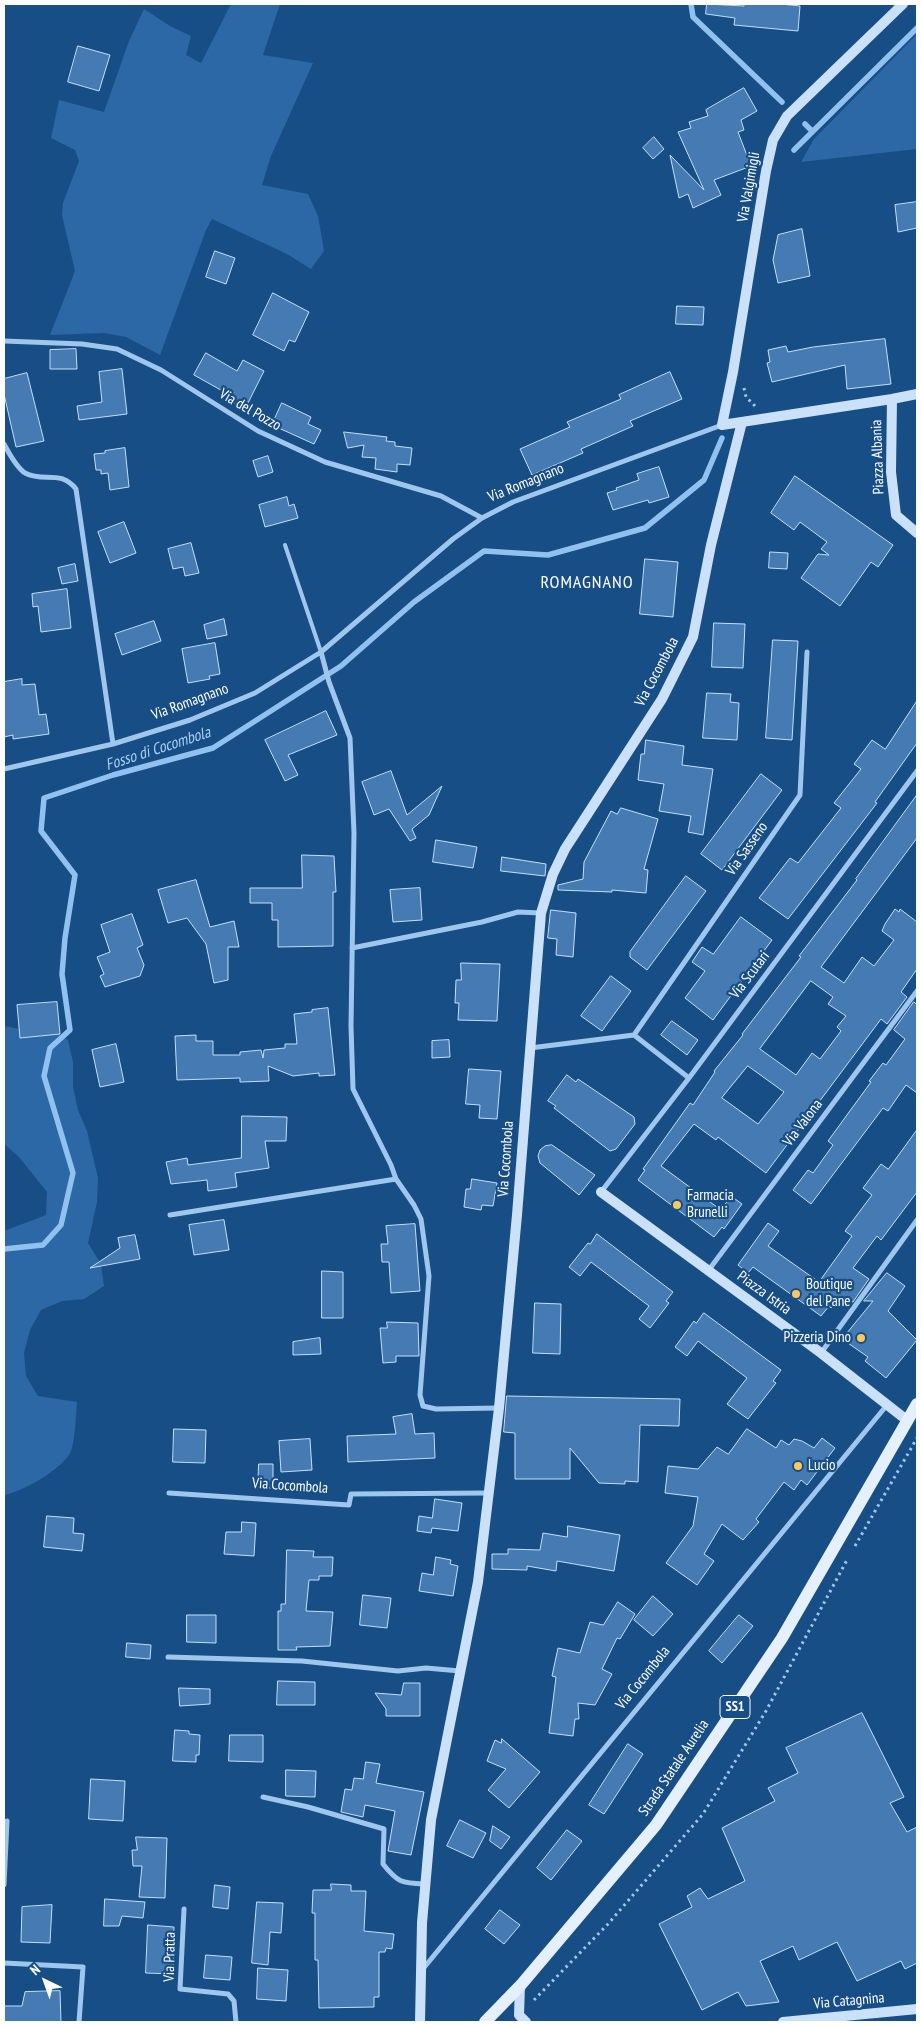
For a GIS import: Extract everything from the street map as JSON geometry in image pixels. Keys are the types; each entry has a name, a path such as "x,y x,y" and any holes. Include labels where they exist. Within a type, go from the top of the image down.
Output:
{"main road":[{"name":"Strada Statale Aurelia","path":"485,2022 520,1986 656,1825 782,1638 917,1404"}],"street":[{"name":"Via Valgimigli","path":"722,425 733,372 766,171 777,133 787,116 903,4"},
{"name":"Via del Pozzo","path":"4,341 82,344 117,348 161,370 258,431 325,462 441,496 482,518"},
{"name":"Via Romagnano","path":"4,769 113,744 190,720 255,693 321,652 454,539 482,518 513,502 722,425 892,400 917,394"},
{"name":"Piazza Albania","path":"892,400 891,472 896,515 917,533"},
{"name":"Via Cocombola","path":"420,2022 422,1923 431,1820 478,1582 499,1408 517,1216 541,913 553,874 564,849 662,700 693,637 711,545 742,422"},
{"path":"4,444 24,472 36,476 61,478 70,482 76,489 113,744"},
{"path":"321,652 329,682 350,738 354,833 351,1026 353,1090 391,1165 396,1179 421,1219 429,1276 420,1395 423,1406 436,1409 499,1408"},
{"name":"Via Sasseno","path":"634,1035 800,795 807,652"},
{"name":"Via Scutari","path":"601,1192 689,1078 917,771"},
{"path":"352,948 482,922 518,912 541,913"},
{"name":"Via Valona","path":"708,1271 917,991"},
{"path":"529,1048 634,1035 689,1078"},
{"path":"170,1215 396,1179"},
{"name":"Piazza Istria","path":"601,1192 821,1353 908,1421"},
{"path":"821,1353 917,1220"},
{"name":"Via Cocombola","path":"422,1970 887,1405"},
{"name":"Via Cocombola","path":"169,1493 349,1505 351,1494 489,1493"},
{"path":"168,1657 302,1661 398,1671 426,1668 460,1671"},
{"path":"263,1797 308,1807 384,1829 383,1864 394,1878 407,1883 426,1884"},
{"path":"4,1885 8,1821"},
{"name":"Via Pratta","path":"184,1909 180,1989 228,1994 234,2001 236,2022"},
{"path":"4,1964 83,1968 79,2022"},
{"path":"520,1986 519,2015 526,2022"},
{"name":"Via Catagnina","path":"783,2022 917,2009"}],"lane":[{"path":"285,544 321,652"}],"path":[{"path":"745,380 746,397 761,411 762,419"}],"shaded area":[{"path":"231,4 280,4 263,55 313,63 271,156 262,185 308,194 318,216 324,251 311,269 287,254 212,219 206,230 160,355 126,337 104,333 50,335 75,271 62,215 63,203 79,161 75,150 51,138 59,100 104,112 129,41 144,9 170,26 191,36 186,55 201,63"},
{"path":"917,34 917,149 801,162 814,139"},
{"path":"4,1026 25,1030 49,1027 68,1040 73,1062 73,1087 78,1110 87,1131 98,1178 97,1202 88,1243 101,1264 104,1286 84,1299 62,1301 41,1310 30,1330 24,1353 26,1376 38,1396 77,1402 74,1438 69,1455 57,1468 30,1485 4,1495 4,1231 46,1215 47,1192 19,1157 4,1144"}],"building":[{"path":"707,4 744,6 744,4 781,4 800,6 798,31 734,25 735,18 706,14"},
{"path":"78,46 110,55 99,91 68,82"},
{"path":"744,88 757,111 741,120 744,130 738,132 751,166 714,180 721,195 693,208 688,194 679,198 670,155 704,190 678,132 691,128 689,122 708,116 706,110"},
{"path":"654,137 664,149 653,159 643,148"},
{"path":"917,202 917,228 898,232 895,205"},
{"path":"802,229 810,276 778,283 773,260 778,235"},
{"path":"215,251 235,258 226,284 206,277"},
{"path":"273,293 309,312 295,342 289,340 284,351 253,335"},
{"path":"677,306 704,307 703,325 676,324"},
{"path":"885,339 891,384 847,389 845,365 772,382 767,363 770,362 768,350 786,346 788,352 813,347"},
{"path":"76,349 77,369 50,369 50,350"},
{"path":"206,353 237,371 243,360 264,371 245,409 232,402 235,398 194,375"},
{"path":"122,369 127,414 79,420 77,406 102,402 99,372"},
{"path":"670,372 682,399 630,421 633,426 581,449 583,453 532,475 520,449 570,427 567,422 621,399 619,395"},
{"path":"27,373 44,441 16,447 4,394 4,379"},
{"path":"282,403 311,417 308,424 321,430 314,444 272,425"},
{"path":"344,432 387,437 386,441 395,442 395,446 412,448 410,465 397,464 397,472 375,469 376,458 362,457 364,445 348,448"},
{"path":"125,448 129,487 110,490 108,473 101,474 101,470 96,470 94,454"},
{"path":"268,456 273,472 258,477 253,461"},
{"path":"659,467 669,497 649,503 648,500 613,510 607,493 639,480 637,474"},
{"path":"795,476 893,545 878,567 871,562 840,606 801,578 818,554 829,555 821,549 827,542 800,522 794,530 771,513"},
{"path":"287,497 289,506 294,504 298,518 265,527 259,505"},
{"path":"124,522 136,553 110,563 98,532"},
{"path":"191,543 199,573 185,576 183,567 173,569 168,549"},
{"path":"770,552 788,553 787,569 769,568"},
{"path":"645,559 678,562 673,617 640,614"},
{"path":"75,564 78,581 62,584 58,568"},
{"path":"67,589 71,628 41,632 38,606 33,607 32,594"},
{"path":"224,619 227,635 207,639 204,625"},
{"path":"154,621 161,641 122,655 115,634"},
{"path":"714,623 745,624 743,668 712,667"},
{"path":"773,640 798,641 792,740 766,738"},
{"path":"215,643 220,674 209,676 210,679 188,683 182,649"},
{"path":"22,679 22,685 35,684 39,715 46,714 49,734 13,739 13,735 4,737 4,682"},
{"path":"707,693 731,694 730,702 739,703 737,740 703,738"},
{"path":"917,701 917,743 875,802 877,803 788,919 759,898 790,858 798,863 841,808 834,803 861,769 854,764 872,740 885,749"},
{"path":"326,711 337,735 288,755 298,775 285,781 265,740"},
{"path":"646,740 684,746 682,765 713,769 703,835 688,832 691,816 659,811 664,784 638,780 641,754 644,754"},
{"path":"391,771 407,815 442,786 429,815 412,829 416,838 410,841 389,809 374,815 362,782"},
{"path":"761,774 782,790 722,870 701,854"},
{"path":"917,795 917,838 821,967 844,983 862,957 874,966 894,940 882,931 885,924 895,909 899,912 900,909 917,922 917,969 901,992 907,997 887,1024 881,1019 766,1173 718,1137 716,1140 694,1124 661,1166 721,1210 731,1196 742,1204 724,1229 722,1227 714,1237 638,1180 645,1170 643,1169 690,1103 693,1105 714,1071 801,957 799,956","holes":["811,981 833,997 828,1004 846,1016 837,1027 841,1031 820,1059 812,1053 796,1075 760,1049","748,1066 784,1092 758,1124 722,1098"]},
{"path":"621,808 658,819 644,869 648,870 646,893 612,890 612,892 558,890 558,885 583,879 584,862 611,811 617,814"},
{"path":"436,840 477,847 473,868 433,862"},
{"path":"302,855 334,856 336,892 333,892 333,946 278,947 278,920 272,920 272,903 250,903 250,888 302,888"},
{"path":"502,857 546,864 545,876 501,871"},
{"path":"686,876 706,891 647,970 630,957 630,952"},
{"path":"196,880 210,927 234,921 239,947 228,947 228,980 214,983 206,944 187,918 168,923 158,890"},
{"path":"420,888 422,920 393,922 390,890"},
{"path":"551,910 576,913 573,957 556,955 557,939 548,938"},
{"path":"132,914 143,945 137,948 144,965 140,976 105,987 100,976 104,974 97,957 110,952 101,925"},
{"path":"741,917 772,940 713,1020 685,998 705,971 692,962 702,947 713,954"},
{"path":"461,963 500,964 497,1021 458,1020 459,1003 455,1003 456,980 461,980"},
{"path":"611,976 631,991 602,1031 581,1016"},
{"path":"57,1002 60,1034 20,1038 17,1005"},
{"path":"914,1002 917,1005 917,1093 906,1085 888,1111 883,1108 811,1204 793,1190 808,1170 813,1173 833,1145 828,1141 871,1082 869,1081 883,1063 886,1065 905,1039 894,1030"},
{"path":"328,1008 335,1075 319,1076 319,1073 293,1076 268,1066 269,1081 240,1082 240,1078 177,1080 175,1036 196,1035 196,1041 213,1041 213,1055 240,1055 240,1052 261,1050 263,1058 264,1050 285,1048 285,1044 297,1044 294,1014"},
{"path":"672,1021 698,1040 687,1055 661,1035"},
{"path":"449,1040 450,1057 432,1058 432,1041"},
{"path":"116,1044 124,1082 100,1087 92,1050"},
{"path":"469,1069 501,1071 497,1119 479,1118 480,1105 466,1104"},
{"path":"567,1075 576,1082 578,1079 634,1117 635,1124 616,1149 610,1151 554,1108 556,1106 548,1101"},
{"path":"242,1116 287,1117 286,1141 265,1141 269,1168 235,1173 237,1187 208,1191 207,1180 171,1184 166,1162 187,1158 188,1165 241,1158"},
{"path":"917,1130 917,1192 881,1240 877,1236 853,1268 869,1279 853,1302 836,1302 831,1308 829,1306 821,1316 753,1267 748,1273 738,1265 768,1223 779,1231 768,1246 819,1282 852,1236 845,1231 872,1195 863,1188 881,1164 888,1169"},
{"path":"552,1145 595,1175 579,1195 540,1163 538,1156 540,1150 545,1146"},
{"path":"472,1179 497,1183 493,1206 482,1205 481,1210 464,1207 466,1189 470,1189"},
{"path":"224,1220 229,1250 194,1255 189,1225"},
{"path":"415,1224 420,1291 391,1293 389,1262 382,1262 381,1244 388,1244 386,1226"},
{"path":"597,1234 673,1292 666,1301 669,1303 650,1328 639,1319 649,1306 591,1262 580,1276 569,1267"},
{"path":"135,1235 140,1259 90,1268 120,1248 118,1238"},
{"path":"322,1271 343,1272 343,1318 322,1318"},
{"path":"887,1273 905,1286 888,1311 917,1340 886,1378 865,1361 868,1357 842,1339 873,1301 864,1301"},
{"path":"535,1303 561,1304 560,1354 533,1353"},
{"path":"704,1313 781,1370 773,1381 776,1383 748,1419 727,1404 747,1378 698,1341 687,1356 675,1347 694,1321 696,1323"},
{"path":"387,1322 418,1323 419,1356 396,1356 396,1362 383,1363 380,1328 387,1328"},
{"path":"320,1338 321,1354 293,1355 293,1342"},
{"path":"507,1396 680,1399 679,1426 640,1425 638,1482 625,1481 625,1484 599,1483 570,1448 570,1479 515,1479 515,1433 504,1432"},
{"path":"412,1414 415,1434 434,1433 435,1458 348,1462 347,1436 396,1434 393,1417"},
{"path":"174,1429 206,1430 205,1463 173,1462"},
{"path":"747,1429 776,1448 781,1440 789,1445 794,1439 814,1448 822,1438 835,1448 807,1485 801,1480 794,1490 784,1482 756,1519 759,1522 743,1540 722,1524 704,1554 714,1561 697,1585 666,1563 693,1526 698,1497 665,1493 668,1466 698,1469 717,1447 728,1454"},
{"path":"310,1439 312,1470 281,1472 279,1441"},
{"path":"259,1464 273,1464 273,1488 258,1488"},
{"path":"435,1499 462,1503 458,1531 432,1528 431,1533 417,1531 419,1516 432,1518"},
{"path":"47,1516 74,1518 73,1533 84,1534 82,1551 44,1547"},
{"path":"242,1522 256,1523 254,1556 224,1554 226,1532 241,1532"},
{"path":"568,1526 620,1535 614,1571 557,1561 556,1571 527,1566 527,1570 492,1569 492,1554 508,1554 508,1549 540,1550 543,1533 567,1537"},
{"path":"287,1550 314,1551 313,1557 333,1557 332,1576 319,1576 319,1580 309,1580 306,1611 333,1612 330,1646 296,1647 297,1650 278,1650 278,1611 281,1611 281,1604 285,1604"},
{"path":"436,1557 451,1560 450,1564 458,1566 453,1596 419,1591 422,1573 433,1575"},
{"path":"363,1595 391,1598 387,1628 360,1625"},
{"path":"653,1596 673,1614 653,1636 634,1620"},
{"path":"618,1602 635,1614 620,1639 617,1638 602,1669 612,1674 595,1705 578,1703 579,1719 575,1719 573,1736 549,1733 556,1677 552,1676 558,1648 580,1653 590,1622 603,1625"},
{"path":"187,1615 216,1615 216,1643 187,1642"},
{"path":"739,1615 753,1626 722,1663 709,1651"},
{"path":"127,1643 151,1645 150,1659 126,1657"},
{"path":"278,1681 315,1682 315,1705 277,1705"},
{"path":"404,1683 420,1683 420,1716 386,1716 386,1709 375,1693 401,1695"},
{"path":"179,1688 210,1689 210,1704 180,1706"},
{"path":"862,1713 904,1797 890,1803 907,1832 917,1827 917,1963 905,1969 901,1961 857,1981 837,1942 799,1960 793,1946 760,1961 779,2002 746,2006 738,1992 702,2010 659,1924 692,1907 687,1896 700,1888 708,1899 745,1881 722,1828 775,1801 768,1788 798,1773 786,1748"},
{"path":"175,1730 189,1731 189,1734 200,1735 199,1755 196,1755 196,1762 173,1761"},
{"path":"230,1735 263,1735 263,1762 229,1761"},
{"path":"502,1739 540,1772 509,1808 488,1790 506,1769 487,1761 495,1740 501,1743"},
{"path":"628,1744 643,1754 604,1814 589,1805"},
{"path":"366,1762 380,1764 376,1783 424,1792 411,1855 388,1851 395,1811 365,1805 363,1817 341,1812 345,1789 352,1790 354,1778 363,1779"},
{"path":"286,1770 316,1771 315,1797 286,1796"},
{"path":"91,1779 125,1781 123,1821 89,1819"},
{"path":"460,1820 486,1833 473,1858 447,1846"},
{"path":"493,1826 510,1837 501,1849 490,1841"},
{"path":"567,1830 582,1841 551,1880 537,1868"},
{"path":"136,1837 167,1838 165,1898 139,1897 142,1866 133,1866 132,1850 137,1850"},
{"path":"331,1884 351,1885 351,1891 366,1891 364,1931 394,1934 392,1949 386,1948 385,1952 379,1952 379,1997 374,1997 374,2007 319,2008 318,1960 315,1960 315,1913 312,1913 313,1890 331,1890"},
{"path":"215,1885 230,1887 228,1909 213,1907"},
{"path":"105,1899 145,1902 143,1918 122,1916 119,1926 104,1926"},
{"path":"257,1902 283,1903 281,1933 270,1932 268,1965 252,1963"},
{"path":"52,1905 50,1943 21,1942 22,1907"},
{"path":"500,1910 520,1925 504,1944 485,1929"},
{"path":"148,1925 174,1927 173,1974 146,1973"},
{"path":"206,1955 232,1957 230,1980 204,1978"},
{"path":"258,1968 288,1970 286,2001 257,1999"},
{"path":"60,1991 61,2022 4,2022 4,2006 22,2006 25,1992"}],"waterway":[{"path":"691,4 693,17 782,102"},
{"path":"794,150 917,28"},
{"path":"805,124 812,131"},
{"name":"Fosso di Cocombola","path":"4,1249 43,1245 61,1225 73,1173 44,1076 50,1048 70,1030 62,974 65,938 75,875 41,831 44,798 113,775 213,748 341,666 414,602 484,551 548,555 645,528 704,480 722,438"}],"place":[{"name":"Farmacia Brunelli","path":"677,1205"},
{"name":"Boutique del Pane","path":"796,1294"},
{"name":"Pizzeria Dino","path":"861,1338"},
{"name":"Lucio","path":"798,1466"}],"district":[{"name":"ROMAGNANO","path":"587,583"}]}
